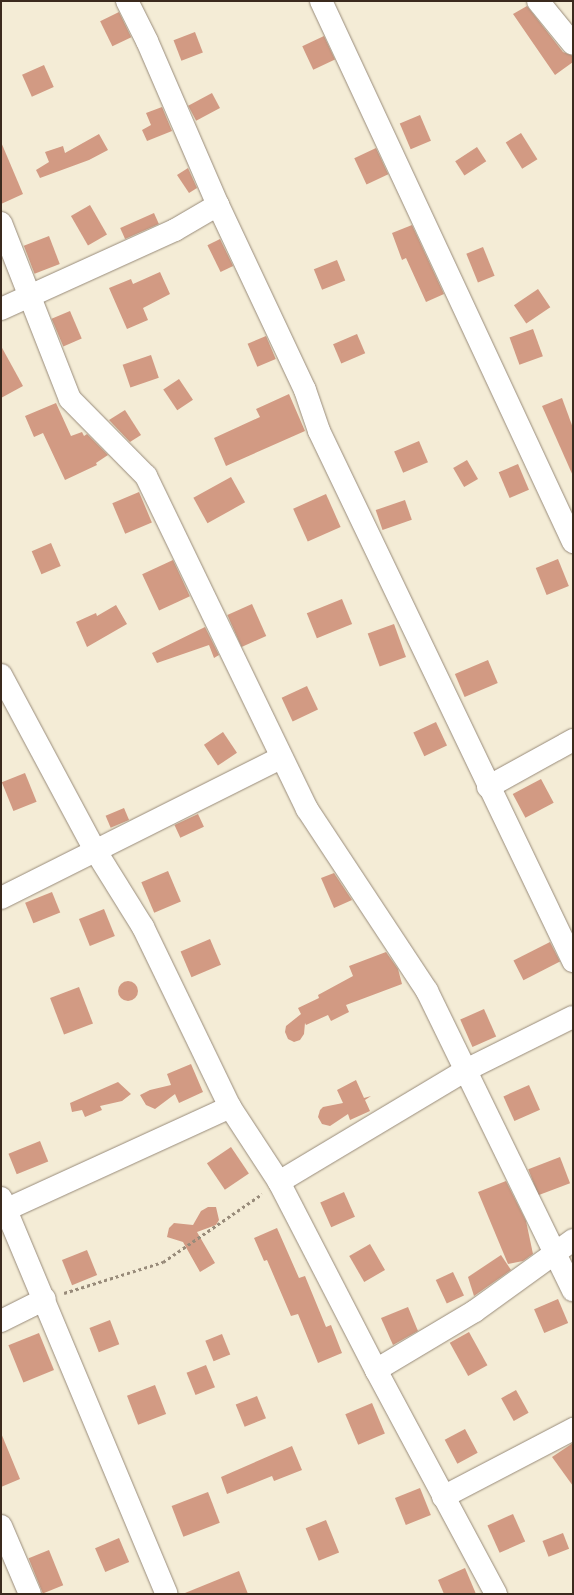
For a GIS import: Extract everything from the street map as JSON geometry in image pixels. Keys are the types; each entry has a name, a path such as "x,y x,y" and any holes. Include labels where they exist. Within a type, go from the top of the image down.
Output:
{"street":[{"path":"127,1 147,41 218,205 305,390 320,431 488,787 573,961"},
{"path":"321,1 571,532"},
{"path":"538,1 573,44"},
{"path":"1,309 175,230 218,205"},
{"path":"1,223 70,399 146,476 281,758 307,809 427,991 573,1290"},
{"path":"1,675 95,850 143,927 230,1107 279,1182 376,1370 496,1594"},
{"path":"488,787 573,740"},
{"path":"1,898 281,758"},
{"path":"279,1182 466,1070 573,1017"},
{"path":"167,1594 45,1299 3,1207 230,1107"},
{"path":"376,1370 475,1311 556,1254 573,1240"},
{"path":"1,1321 45,1299"},
{"path":"443,1497 573,1429"},
{"path":"1,1526 30,1594"}],"path":[{"path":"45,1299 163,1262 279,1182"}],"building":[{"path":"527,6 563,52 573,56 573,62 555,75 513,14"},
{"path":"119,12 131,37 112,46 100,21"},
{"path":"195,32 203,53 181,61 174,40"},
{"path":"324,36 335,60 313,70 302,46"},
{"path":"44,65 54,87 32,97 22,75"},
{"path":"212,93 220,108 196,121 188,106"},
{"path":"162,107 172,131 147,141 142,130 151,125 146,113"},
{"path":"420,115 431,141 411,149 400,124"},
{"path":"521,133 537,159 522,169 506,143"},
{"path":"99,134 108,150 89,160 40,178 36,170 49,162 45,152 63,146 65,153"},
{"path":"1,142 23,194 1,204"},
{"path":"477,147 486,161 464,175 455,161"},
{"path":"376,148 388,174 367,184 354,158"},
{"path":"188,168 197,188 189,193 177,175"},
{"path":"90,205 107,234 88,245 71,216"},
{"path":"154,213 159,224 125,239 120,228"},
{"path":"412,225 444,294 426,302 406,258 402,260 392,233"},
{"path":"49,236 60,264 35,274 24,246"},
{"path":"220,239 233,266 221,272 207,245"},
{"path":"483,247 495,276 478,282 466,254"},
{"path":"337,260 345,280 322,290 314,269"},
{"path":"160,272 170,294 143,308 148,320 127,329 109,288 131,279 133,284"},
{"path":"538,289 550,307 526,323 514,305"},
{"path":"70,311 82,339 63,346 52,319"},
{"path":"533,329 543,356 519,365 510,338"},
{"path":"357,334 365,353 341,363 333,344"},
{"path":"266,336 276,359 257,367 248,344"},
{"path":"1,346 23,386 1,398"},
{"path":"151,355 159,378 130,387 123,365"},
{"path":"179,379 193,400 177,410 163,390"},
{"path":"289,394 305,431 226,466 214,438 260,417 256,409"},
{"path":"562,398 573,428 573,476 542,406"},
{"path":"56,403 71,436 82,432 84,436 87,434 108,455 96,463 97,465 65,480 43,433 34,437 25,416"},
{"path":"125,410 141,435 130,442 109,420"},
{"path":"419,441 428,462 403,473 394,452"},
{"path":"467,460 478,479 464,487 453,468"},
{"path":"518,464 529,490 510,498 499,472"},
{"path":"231,477 245,502 207,523 193,498"},
{"path":"139,492 152,522 125,534 112,503"},
{"path":"326,494 341,527 308,542 293,509"},
{"path":"405,500 412,520 383,530 376,510"},
{"path":"51,543 61,566 41,574 32,551"},
{"path":"558,559 569,586 547,595 536,568"},
{"path":"173,560 190,596 159,611 142,574"},
{"path":"342,599 352,624 317,638 307,613"},
{"path":"252,604 266,636 242,647 227,615"},
{"path":"116,605 127,624 87,647 76,622 96,613 97,616"},
{"path":"394,624 406,657 380,666 368,634"},
{"path":"205,627 219,655 214,658 209,645 157,663 152,653"},
{"path":"488,660 498,683 465,697 455,674"},
{"path":"307,686 318,710 293,721 282,698"},
{"path":"436,722 447,746 424,756 413,733"},
{"path":"223,732 237,753 218,766 204,745"},
{"path":"25,773 37,802 13,811 2,782"},
{"path":"541,779 554,803 525,818 513,794"},
{"path":"124,808 129,820 111,828 106,816"},
{"path":"198,814 204,827 180,838 174,825"},
{"path":"168,871 181,901 154,913 141,882"},
{"path":"334,873 352,900 334,908 321,878"},
{"path":"52,892 60,912 33,923 25,903"},
{"path":"104,909 115,936 90,946 79,919"},
{"path":"210,939 221,965 191,977 181,952"},
{"path":"550,942 560,962 523,980 513,961"},
{"path":"386,952 398,969 402,984 346,1005 349,1012 331,1021 328,1015 306,1025 305,1023 304,1034 300,1040 294,1042 288,1039 285,1032 286,1026 301,1014 298,1008 319,998 318,995 353,976 349,966"},
{"path":"128,981 135,984 138,991 135,998 128,1001 121,998 118,991 121,984"},
{"path":"79,987 93,1023 64,1035 50,998"},
{"path":"484,1009 496,1036 472,1047 460,1020"},
{"path":"191,1064 203,1092 179,1103 175,1094 155,1109 146,1105 140,1095 150,1090 171,1085 167,1074"},
{"path":"356,1080 364,1098 371,1096 365,1100 370,1111 350,1120 348,1114 330,1126 322,1124 318,1117 320,1110 323,1107 343,1103 337,1090"},
{"path":"118,1082 131,1094 122,1101 100,1106 102,1110 85,1117 82,1110 72,1112 70,1103"},
{"path":"529,1085 540,1110 514,1121 503,1096"},
{"path":"40,1141 48,1161 17,1174 8,1154"},
{"path":"231,1147 249,1174 225,1190 207,1163"},
{"path":"560,1157 570,1183 538,1195 528,1169"},
{"path":"506,1181 526,1221 533,1254 523,1261 508,1264 478,1192"},
{"path":"344,1192 355,1217 331,1227 320,1203"},
{"path":"208,1207 216,1207 219,1220 216,1225 197,1232 215,1263 200,1272 183,1242 167,1237 169,1228 174,1223 193,1225 201,1211"},
{"path":"277,1228 299,1278 305,1276 326,1327 331,1325 342,1353 318,1363 298,1314 291,1316 267,1260 264,1261 254,1238"},
{"path":"370,1244 385,1270 364,1282 349,1256"},
{"path":"87,1250 97,1275 72,1285 62,1260"},
{"path":"501,1255 511,1270 474,1296 468,1277"},
{"path":"453,1272 464,1296 447,1304 436,1280"},
{"path":"558,1299 568,1323 544,1333 534,1309"},
{"path":"408,1307 418,1331 393,1345 381,1318"},
{"path":"110,1320 119,1344 99,1352 89,1328"},
{"path":"469,1332 487,1365 468,1376 450,1343"},
{"path":"39,1333 54,1370 23,1382 8,1345"},
{"path":"222,1334 230,1354 214,1361 205,1341"},
{"path":"206,1365 215,1387 196,1395 187,1373"},
{"path":"155,1385 166,1414 138,1425 127,1396"},
{"path":"516,1390 529,1413 514,1421 501,1398"},
{"path":"257,1396 266,1418 245,1427 236,1405"},
{"path":"372,1403 385,1433 358,1445 345,1414"},
{"path":"465,1429 478,1453 457,1464 445,1440"},
{"path":"1,1433 20,1479 1,1487"},
{"path":"573,1443 573,1486 552,1457"},
{"path":"292,1446 302,1470 274,1481 272,1476 227,1494 221,1477"},
{"path":"420,1488 431,1515 406,1525 395,1498"},
{"path":"208,1492 220,1523 183,1537 172,1506"},
{"path":"513,1514 525,1541 500,1553 487,1525"},
{"path":"326,1520 339,1552 319,1561 306,1528"},
{"path":"563,1533 569,1549 549,1557 542,1541"},
{"path":"119,1538 129,1562 105,1572 95,1548"},
{"path":"49,1550 63,1585 43,1593 29,1558"},
{"path":"465,1568 476,1594 444,1594 438,1580"},
{"path":"239,1571 248,1594 185,1594 185,1593"}]}
